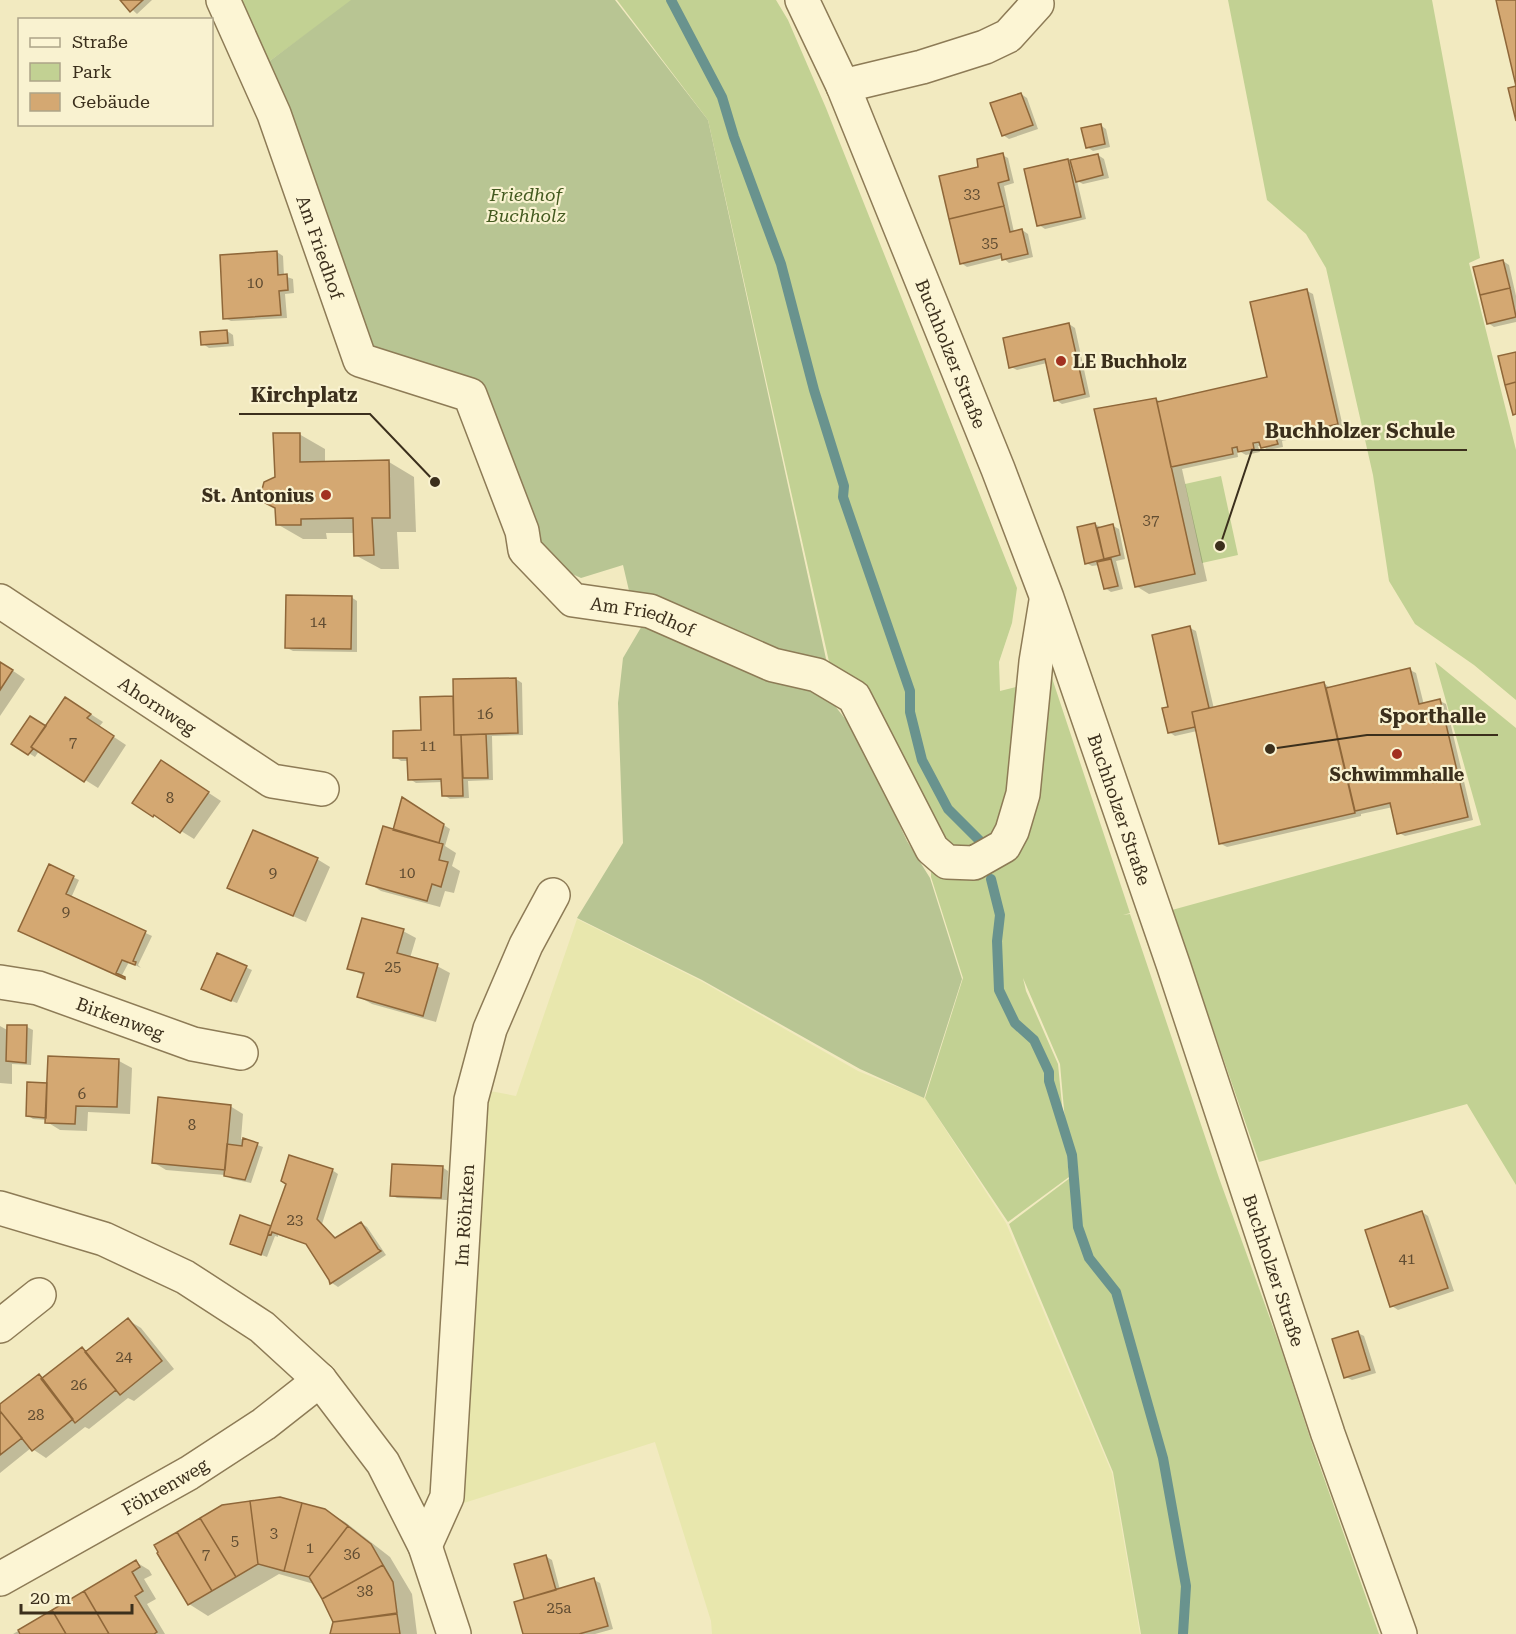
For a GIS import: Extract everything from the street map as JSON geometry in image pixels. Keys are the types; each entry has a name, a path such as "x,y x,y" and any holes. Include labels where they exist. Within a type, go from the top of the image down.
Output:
{"street":[{"name":"Am Friedhof","path":"223,0 274,114 360,360 470,395 522,531 525,550 573,600 650,611 773,665 817,675 854,697 932,849 947,862 974,863 1004,846 1012,831 1023,794 1036,662 1047,598"},
{"name":"Buchholzer Straße","path":"802,0 843,86 994,458 1047,598 1173,964 1328,1434 1400,1634"},
{"path":"843,86 922,67 993,43 1008,36 1037,4"},
{"name":"Ahornweg","path":"0,601 272,781 322,789"},
{"name":"Im Röhrken","path":"425,1546 447,1497 471,1100 490,1029 526,945 553,895"},
{"name":"Birkenweg","path":"0,982 38,988 193,1044 241,1053"},
{"path":"0,1209 104,1239 185,1277 262,1327 320,1380 383,1463 425,1546 454,1634"},
{"path":"0,1326 39,1295"},
{"name":"Föhrenweg","path":"0,1579 189,1473 264,1424 320,1380"}],"shaded area":[{"path":"577,919 701,981 858,1071 925,1098 1006,1223 1112,1473 1140,1634 712,1634 711,1621 655,1442 464,1503 463,1395 485,1090 516,1096"}],"green space":[{"path":"238,0 353,0 263,66"},
{"name":"Friedhof Buchholz","path":"351,0 615,0 708,120 830,677 828,697 857,734 907,841 930,878 962,979 924,1098 860,1069 702,980 577,918 623,843 618,703 623,658 646,619 630,595 623,565 581,578 539,559 472,394 378,360 263,66"},
{"path":"617,0 776,0 788,20 826,108 1017,588 1012,623 999,662 1000,691 1052,678 1130,913 1123,915 1130,914 1219,1178 1280,1346 1379,1634 1141,1634 1113,1472 1009,1224 1070,1178 1060,1064 1023,978 1026,991 1058,1064 1069,1177 1008,1222 925,1098 963,978 931,877 932,837 832,675 708,120"},
{"path":"1228,0 1432,0 1480,258 1469,263 1516,450 1516,700 1474,665 1415,624 1389,581 1373,475 1326,268 1306,234 1267,200"},
{"path":"1221,476 1238,555 1202,563 1185,484"},
{"path":"1435,662 1516,728 1516,1185 1467,1104 1259,1162 1172,910 1481,825"}],"building":[{"path":"120,0 143,0 130,12"},
{"path":"1496,0 1516,0 1516,86 1498,9"},
{"path":"1516,86 1516,121 1508,88"},
{"path":"1021,93 1033,125 1002,136 990,103"},
{"path":"1101,124 1105,144 1086,148 1081,128"},
{"path":"1003,153 1009,180 998,183 1004,206 949,219 939,176 978,167 977,159"},
{"path":"1098,154 1103,175 1076,182 1070,160"},
{"path":"1068,159 1081,217 1037,226 1024,169"},
{"path":"1004,206 1010,232 1022,229 1028,254 1002,260 1001,254 960,264 949,219"},
{"path":"277,251 278,275 287,274 288,290 279,291 281,315 223,319 220,255"},
{"path":"1503,260 1510,288 1480,295 1473,267"},
{"path":"1510,288 1516,317 1487,324 1480,295"},
{"path":"1307,289 1338,424 1276,438 1278,444 1261,448 1259,442 1253,443 1254,449 1238,452 1237,447 1232,448 1233,454 1171,467 1157,402 1267,377 1250,302"},
{"name":"LE Buchholz","path":"1069,323 1085,394 1054,401 1045,359 1009,368 1003,338"},
{"path":"227,330 228,343 201,345 200,332"},
{"path":"1516,352 1516,382 1505,385 1498,356"},
{"path":"1516,382 1516,414 1513,415 1505,385"},
{"path":"1156,398 1195,574 1135,587 1094,409"},
{"name":"St. Antonius","path":"273,433 300,433 300,462 389,460 390,518 372,518 374,555 354,556 353,518 301,519 301,525 276,525 275,508 265,503 261,493 264,482 275,477"},
{"path":"1095,523 1104,559 1085,564 1077,527"},
{"path":"1113,524 1120,555 1104,559 1097,528"},
{"path":"1111,559 1118,586 1104,589 1097,562"},
{"path":"286,595 352,596 351,649 285,648"},
{"path":"1190,626 1209,708 1192,712 1195,727 1168,733 1162,708 1168,707 1152,635"},
{"path":"0,662 13,670 0,690"},
{"name":"Schwimmhalle","path":"1410,668 1419,704 1440,699 1468,817 1397,834 1390,803 1355,811 1326,688"},
{"path":"516,678 518,733 454,735 453,679"},
{"path":"1324,682 1355,813 1219,844 1192,712"},
{"path":"453,696 454,735 461,735 463,796 442,796 441,779 408,780 407,758 393,758 393,731 421,730 420,697"},
{"path":"65,697 91,714 87,718 114,736 84,782 31,747"},
{"path":"30,716 46,726 28,755 11,744"},
{"path":"486,734 488,778 463,778 461,735"},
{"path":"161,760 209,792 180,833 132,803"},
{"path":"402,797 444,824 439,843 393,830"},
{"path":"383,826 443,844 439,860 448,862 441,887 432,884 427,901 366,884"},
{"path":"253,830 318,858 293,916 227,888"},
{"path":"49,864 74,876 66,894 146,931 133,961 136,962 135,965 122,960 116,973 125,979 18,931"},
{"path":"362,918 404,929 397,953 438,964 423,1016 357,997 364,973 347,969"},
{"path":"217,953 247,966 231,1001 201,989"},
{"path":"7,1025 27,1025 26,1063 6,1061"},
{"path":"48,1056 119,1059 117,1107 76,1106 75,1124 45,1123"},
{"path":"27,1082 47,1083 46,1118 26,1116"},
{"path":"158,1097 231,1105 225,1170 152,1163"},
{"path":"243,1138 258,1143 245,1180 224,1176 227,1144 242,1146"},
{"path":"289,1155 333,1169 317,1219 335,1238 361,1222 381,1251 330,1284 306,1244 272,1232 271,1235 268,1234 286,1184 281,1181"},
{"path":"392,1164 443,1166 441,1198 390,1196"},
{"path":"1422,1211 1448,1288 1390,1307 1365,1230"},
{"path":"240,1215 271,1226 261,1255 230,1244"},
{"path":"128,1318 162,1361 120,1395 85,1352"},
{"path":"1358,1331 1370,1370 1344,1378 1332,1339"},
{"path":"82,1347 116,1390 75,1423 41,1379"},
{"path":"39,1374 73,1419 32,1451 0,1411 0,1404"},
{"path":"0,1411 22,1438 0,1455"},
{"path":"280,1497 302,1503 284,1571 258,1564 250,1501"},
{"path":"250,1501 258,1564 236,1577 200,1518 222,1505"},
{"path":"302,1503 325,1509 348,1526 309,1577 284,1571"},
{"path":"200,1518 236,1577 212,1591 177,1532"},
{"path":"348,1526 371,1544 383,1565 322,1599 309,1577"},
{"path":"177,1532 212,1591 188,1605 154,1545"},
{"path":"546,1555 556,1590 524,1599 514,1564"},
{"path":"136,1560 140,1567 132,1572 143,1591 135,1596 157,1632 154,1634 109,1634 84,1591"},
{"path":"383,1565 393,1582 397,1613 333,1622 322,1599"},
{"path":"594,1578 608,1626 579,1634 523,1634 514,1602"},
{"path":"84,1591 109,1634 66,1634 52,1610"},
{"path":"52,1610 66,1634 20,1634 18,1630"},
{"path":"397,1614 400,1634 330,1634 333,1622"}],"waterway":[{"path":"671,0 722,97 734,137 781,264 814,390 844,486 843,497 910,691 910,712 922,760 948,809 981,842"},
{"path":"991,879 1000,915 997,941 999,990 1015,1023 1034,1040 1049,1072 1049,1081 1072,1155 1078,1227 1089,1258 1116,1292 1163,1458 1186,1586 1183,1634"}],"place":[{"name":"LE Buchholz","path":"1061,361"},
{"name":"Kirchplatz","path":"435,482"},
{"name":"St. Antonius","path":"326,495"},
{"name":"Buchholzer Schule","path":"1220,546"},
{"name":"Sporthalle","path":"1270,749"},
{"name":"Schwimmhalle","path":"1397,754"}]}
